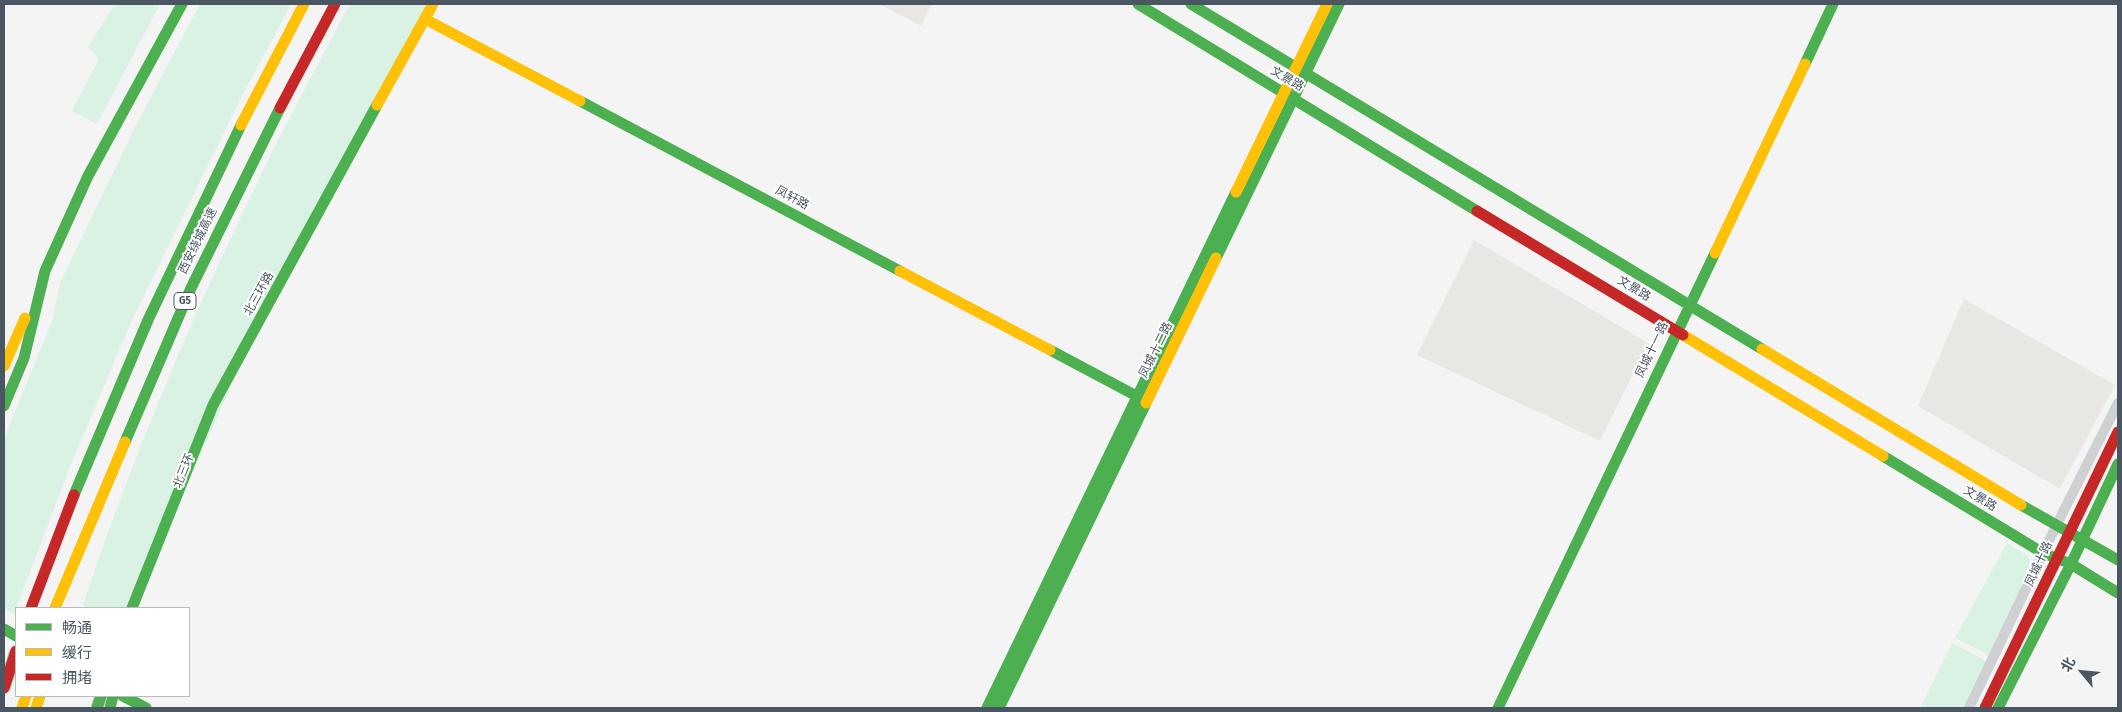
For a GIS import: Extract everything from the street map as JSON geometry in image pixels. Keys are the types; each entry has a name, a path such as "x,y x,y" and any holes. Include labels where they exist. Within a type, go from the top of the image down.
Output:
{"main road":[{"path":"4,366 88,176 182,4"},
{"name":"西安绕城高速","path":"32,605 82,476 139,340 197,213 304,4"},
{"name":"西安绕城高速","path":"56,607 103,499 162,352 212,242 335,4"},
{"name":"北三环路","path":"132,607 213,405 433,4"},
{"name":"文景路","path":"1138,4 2043,553 2071,564 2118,593"},
{"name":"文景路","path":"1191,4 2056,526 2118,560"},
{"name":"凤城十二路","path":"987,708 1142,398 1289,97 1328,4"},
{"name":"凤城十二路","path":"1301,71 1339,4"},
{"name":"凤城十一路","path":"1498,708 1833,4"},
{"name":"凤轩路","path":"424,19 1142,398"},
{"path":"4,406 24,358 46,272"},
{"name":"北三环","path":"144,607 221,416 248,343"},
{"name":"凤城十二路","path":"999,708 1142,398"},
{"name":"凤城十路","path":"1985,708 2118,432"},
{"path":"1998,708 2071,564 2118,464"},
{"path":"68,607 103,499"},
{"path":"4,629 15,635"},
{"path":"4,650 15,656"},
{"path":"4,688 15,654"},
{"path":"92,697 112,705"},
{"path":"125,697 146,708"}],"street":[{"path":"1969,708 2056,526 2118,403"}],"shaded area":[{"path":"879,4 932,4 921,26"},
{"path":"1474,240 1648,343 1600,441 1417,355"},
{"path":"1964,299 2115,385 2060,489 1918,406"}],"green space":[{"path":"115,4 160,4 97,124 72,111 99,59 88,47"},
{"path":"200,4 291,4 241,98 131,322 69,469 17,607 15,607 14,614 4,609 4,439 52,321 60,283 135,127"},
{"path":"350,4 427,4 260,320 133,607 82,607 121,498 164,389 211,281 294,110"},
{"path":"2007,543 2028,556 2032,568 1995,658 1955,638"},
{"path":"1952,643 1992,664 1971,708 1920,708"}],"traffic: fast":[{"path":"4,406 24,358 45,271 88,176 182,4"},
{"path":"1138,4 1477,211"},
{"path":"1191,4 1762,349"},
{"path":"1216,258 1339,4"},
{"path":"1805,64 1833,4"},
{"path":"580,101 900,271"},
{"path":"132,607 213,405 377,105"},
{"path":"125,442 191,288 280,108"},
{"path":"74,495 148,320 241,125"},
{"path":"987,708 1236,192"},
{"path":"1498,708 1715,253"},
{"path":"1050,350 1146,401"},
{"path":"999,708 1146,403"},
{"path":"1883,456 2043,553 2071,564 2118,593"},
{"path":"1998,708 2071,564 2118,464"},
{"path":"2021,505 2118,560"},
{"path":"4,629 15,635"},
{"path":"97,708 101,697"},
{"path":"110,708 113,697"},
{"path":"125,697 146,708"}],"traffic: slow":[{"path":"241,125 304,4"},
{"path":"377,105 433,4"},
{"path":"1236,192 1327,4"},
{"path":"425,19 580,101"},
{"path":"1715,253 1805,64"},
{"path":"1146,403 1216,258"},
{"path":"900,271 1050,350"},
{"path":"4,366 25,318"},
{"path":"1683,335 1883,456"},
{"path":"1762,349 2021,505"},
{"path":"55,607 125,442"},
{"path":"22,708 26,697"},
{"path":"36,708 40,697"}],"traffic: jam":[{"path":"280,108 335,4"},
{"path":"1477,211 1683,335"},
{"path":"1985,708 2118,432"},
{"path":"31,607 74,495"},
{"path":"4,688 15,654"}]}
